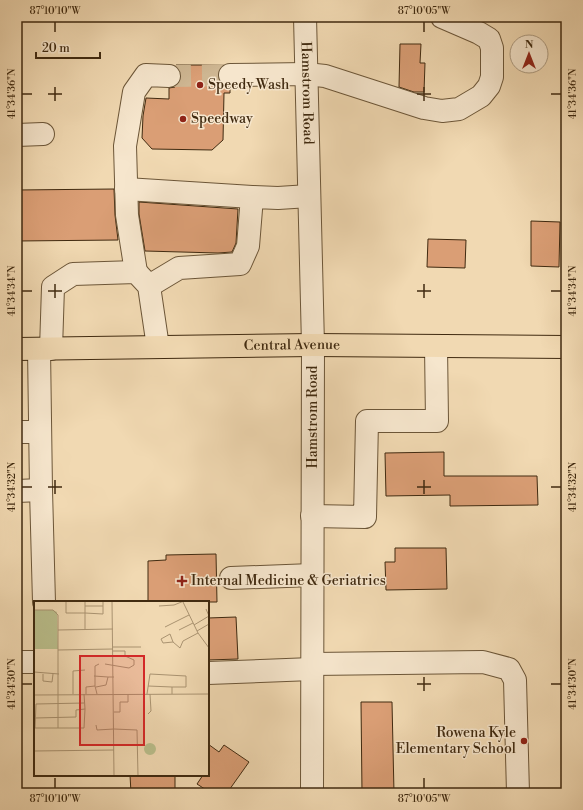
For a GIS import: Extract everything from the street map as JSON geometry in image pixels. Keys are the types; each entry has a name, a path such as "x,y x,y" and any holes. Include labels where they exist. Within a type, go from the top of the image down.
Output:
{"main road":[{"name":"Central Avenue","path":"17,349 313,345 566,347"}],"street":[{"name":"Hamstrom Road","path":"305,17 313,345 312,793"},
{"path":"230,75 306,74 325,76 424,108 442,111 459,109 481,96 489,86 492,77 492,48 489,39 479,32 442,17"},
{"path":"158,347 127,215 125,146 134,92 146,75 169,76"},
{"path":"17,135 43,134"},
{"path":"126,189 278,198 309,196"},
{"path":"44,601 40,432 45,349 53,287 73,274 143,279 178,268 240,264 248,246 252,197"},
{"path":"312,516 365,518 367,421 437,421 436,346"},
{"path":"17,432 40,432"},
{"path":"17,491 41,490"},
{"path":"231,578 312,575"},
{"path":"17,662 34,662"},
{"path":"209,674 312,666 483,662 509,669 515,680 518,793"}],"building":[{"path":"400,44 421,44 420,63 425,63 424,92 414,92 399,87"},
{"name":"Speedway","path":"176,65 223,65 219,69 219,81 224,86 230,87 230,93 224,93 223,140 212,150 152,149 142,138 146,98 169,99 169,88 175,87 179,83 181,77 180,71"},
{"path":"114,189 118,240 17,241 17,190"},
{"path":"139,202 238,209 236,243 232,252 145,251 139,214"},
{"path":"531,221 560,222 559,267 531,266"},
{"path":"428,239 466,240 465,268 427,267"},
{"path":"444,452 444,476 537,476 538,505 450,506 450,495 386,496 385,453"},
{"path":"395,548 446,548 447,589 386,590 385,562 395,562"},
{"name":"Internal Medicine & Geriatrics","path":"216,554 217,602 148,601 148,561 166,560 166,555"},
{"path":"236,617 238,659 209,660 209,618"},
{"path":"361,702 392,702 394,793 362,793"},
{"path":"209,745 219,752 224,745 249,762 227,793 211,793 197,784 202,776 209,776"},
{"path":"130,776 175,776 175,793 131,793"}],"tunnel":[{"path":"169,76 230,75"}],"place":[{"name":"Speedy Wash","path":"200,85"},
{"name":"Speedway","path":"183,119"},
{"name":"Internal Medicine & Geriatrics","path":"182,581"},
{"name":"Rowena Kyle Elementary School","path":"524,741"}]}
